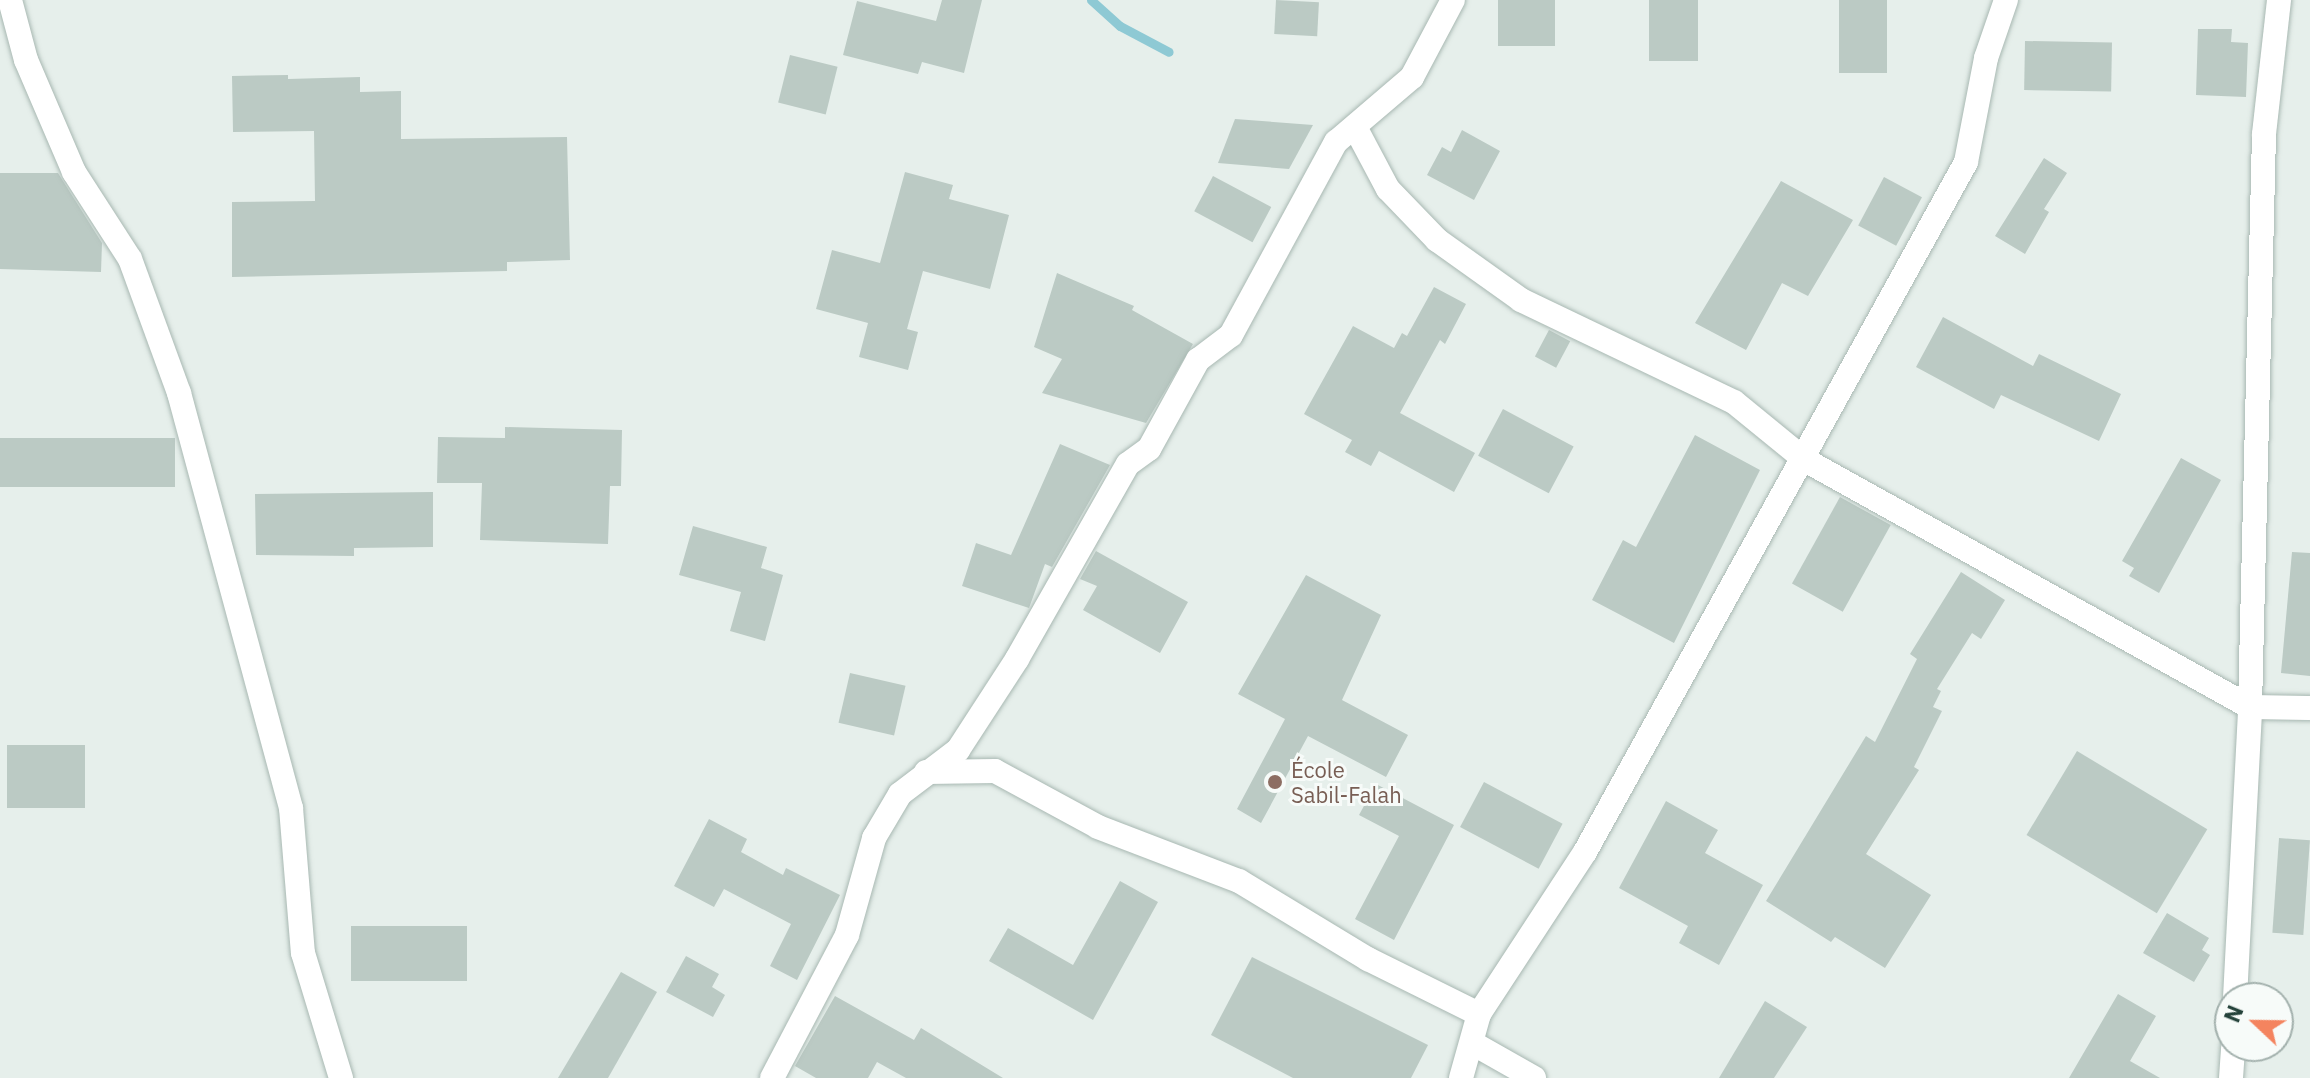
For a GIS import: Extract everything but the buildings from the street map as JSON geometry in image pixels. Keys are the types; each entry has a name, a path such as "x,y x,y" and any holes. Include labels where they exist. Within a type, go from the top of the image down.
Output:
{"street":[{"path":"10,0 26,60 68,158 130,259 179,393 291,808 303,953 341,1078"},
{"path":"772,1078 847,935 874,838 900,794 958,750 1017,659 1128,464 1149,449 1198,360 1231,335 1336,142 1412,77 1453,0"},
{"path":"1461,1078 1474,1044 1479,1014 1585,852 1805,460 1966,162 1986,58 2006,0"},
{"path":"2236,982 2250,707 2264,134 2279,0"},
{"path":"1355,127 1388,189 1437,240 1521,300 1734,402 1805,460 2250,707 2310,708"},
{"path":"926,772 995,771 1098,827 1239,881 1368,959 1479,1014"},
{"path":"1474,1044 1534,1078"}],"waterway":[{"path":"1091,0 1120,26 1169,52"}],"place":[{"name":"École Sabil-Falah","path":"1275,782"}]}
